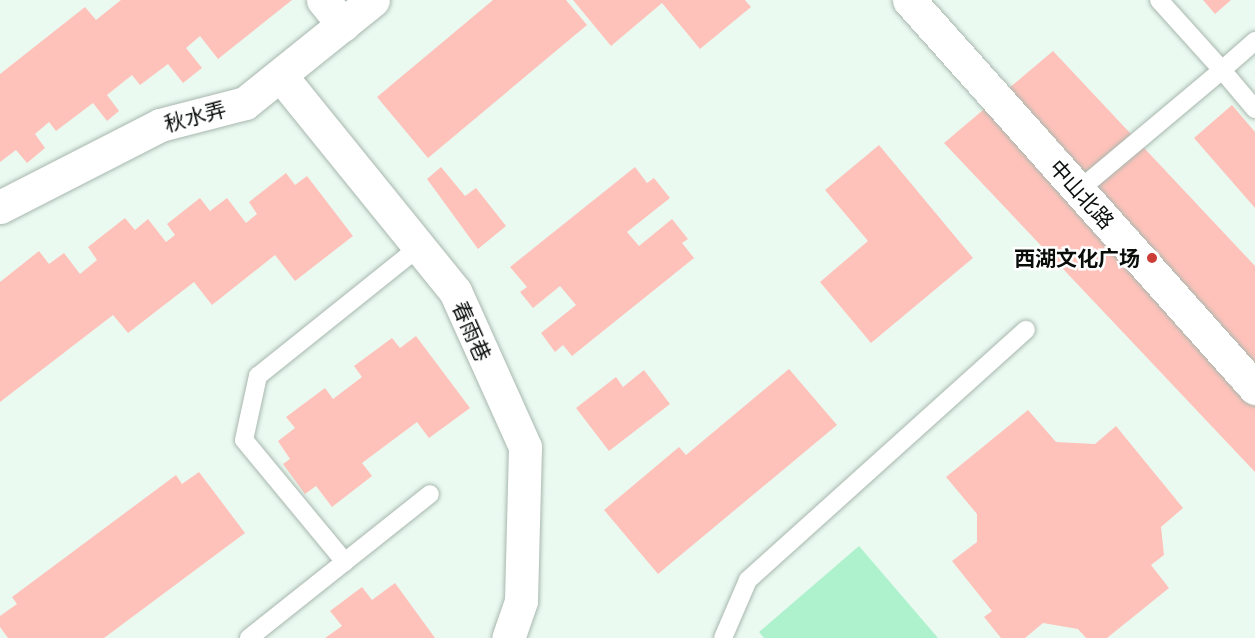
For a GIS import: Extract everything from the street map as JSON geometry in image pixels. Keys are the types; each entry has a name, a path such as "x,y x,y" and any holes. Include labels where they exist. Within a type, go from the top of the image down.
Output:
{"street":[{"name":"秋水弄","path":"0,207 160,124 245,103 280,75 333,12 373,0"},
{"name":"中山北路","path":"909,0 1255,388"},
{"name":"春雨巷","path":"280,75 454,291 525,447 521,601 508,638"}],"lane":[{"path":"1159,0 1255,109"},
{"path":"1079,190 1255,41"},
{"path":"345,562 244,440 258,376 419,247"},
{"path":"723,638 748,580 1026,330"},
{"path":"249,638 430,494"}],"green space":[{"path":"859,546 938,638 764,638 759,632"}],"building":[{"path":"121,0 292,0 218,59 200,36 186,48 202,68 183,83 168,64 140,85 132,75 107,95 119,111 107,121 93,103 56,131 49,122 35,134 45,148 27,163 16,150 0,162 0,74 85,7 96,20"},
{"path":"493,0 566,0 587,25 428,158 377,97"},
{"path":"573,0 745,0 751,7 700,49 662,3 611,46"},
{"path":"1203,0 1231,0 1215,14"},
{"name":"西湖文化广场","path":"1053,51 1255,266 1255,472 944,143"},
{"path":"1232,105 1255,132 1255,208 1194,138"},
{"path":"879,145 973,258 871,343 820,282 868,241 825,190"},
{"path":"441,167 465,196 476,188 506,226 478,249 427,179"},
{"path":"635,167 647,183 654,178 670,198 627,232 639,246 672,219 688,239 682,243 694,258 572,356 563,345 555,352 541,333 576,305 560,286 533,308 520,292 527,287 510,267"},
{"path":"286,173 295,185 307,176 353,236 295,281 275,255 212,305 194,282 128,333 113,315 0,402 0,282 39,251 49,264 64,253 80,274 97,260 88,247 125,218 135,230 148,219 166,242 175,235 167,224 200,198 210,211 227,198 246,223 257,214 249,202"},
{"path":"416,336 470,408 429,438 417,422 362,463 372,476 332,507 316,486 305,494 283,464 290,459 278,441 295,428 286,417 325,388 333,399 362,377 354,366 392,338 400,348"},
{"path":"789,369 837,425 658,574 604,510 679,447 686,455"},
{"path":"644,370 670,404 609,451 576,408 616,377 623,387"},
{"path":"1028,410 1056,442 1095,444 1116,426 1183,508 1161,527 1164,555 1151,565 1169,588 1107,638 1086,638 1078,629 1043,623 1025,638 1001,638 984,617 992,611 952,561 977,542 977,514 946,477"},
{"path":"199,472 245,533 104,638 8,638 0,627 0,616 17,604 12,597 176,475 182,484"},
{"path":"395,583 435,638 325,638 342,626 330,611 362,587 372,600"}],"place":[{"name":"西湖文化广场","path":"1152,258"}]}
